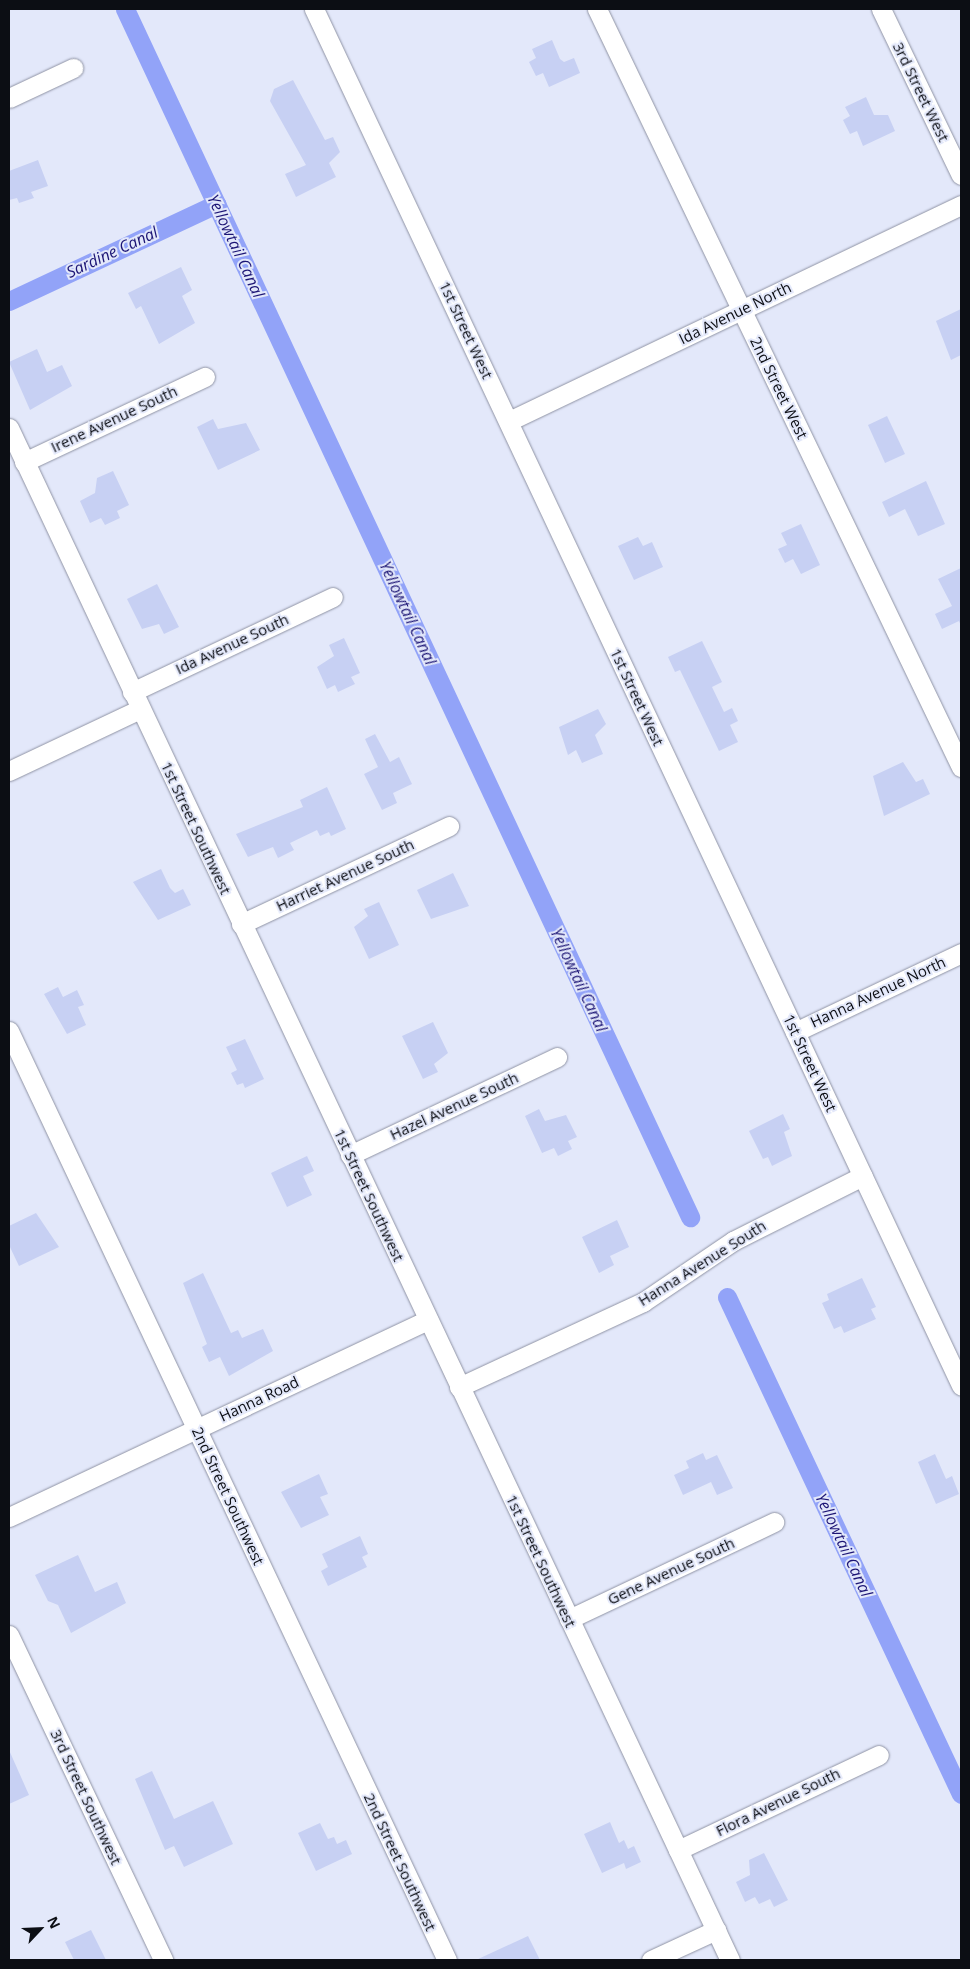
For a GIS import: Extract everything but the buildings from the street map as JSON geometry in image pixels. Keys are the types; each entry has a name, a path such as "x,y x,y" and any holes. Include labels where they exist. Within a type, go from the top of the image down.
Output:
{"street":[{"name":"1st Street West","path":"314,9 961,1385"},
{"name":"2nd Street West","path":"597,9 961,767"},
{"name":"3rd Street West","path":"882,9 961,175"},
{"path":"9,98 74,68"},
{"name":"Ida Avenue North","path":"509,422 961,205"},
{"name":"Irene Avenue South","path":"24,462 205,377"},
{"name":"1st Street Southwest","path":"9,428 730,1960"},
{"name":"Ida Avenue South","path":"132,692 333,597"},
{"path":"9,771 140,709"},
{"name":"Harriet Avenue South","path":"241,924 449,826"},
{"name":"Hanna Avenue North","path":"795,1032 961,953"},
{"name":"2nd Street Southwest","path":"9,1031 446,1960"},
{"name":"Hazel Avenue South","path":"350,1155 557,1057"},
{"name":"Hanna Avenue South","path":"459,1387 643,1302 733,1241 862,1176"},
{"name":"Hanna Road","path":"9,1516 428,1320"},
{"name":"Gene Avenue South","path":"569,1619 774,1522"},
{"name":"3rd Street Southwest","path":"9,1635 164,1960"},
{"name":"Flora Avenue South","path":"678,1850 879,1755"},
{"path":"651,1960 716,1930"}],"waterway":[{"name":"Yellowtail Canal","path":"125,9 690,1217"},
{"name":"Sardine Canal","path":"9,301 216,204"},
{"name":"Yellowtail Canal","path":"727,1297 961,1794"}]}
